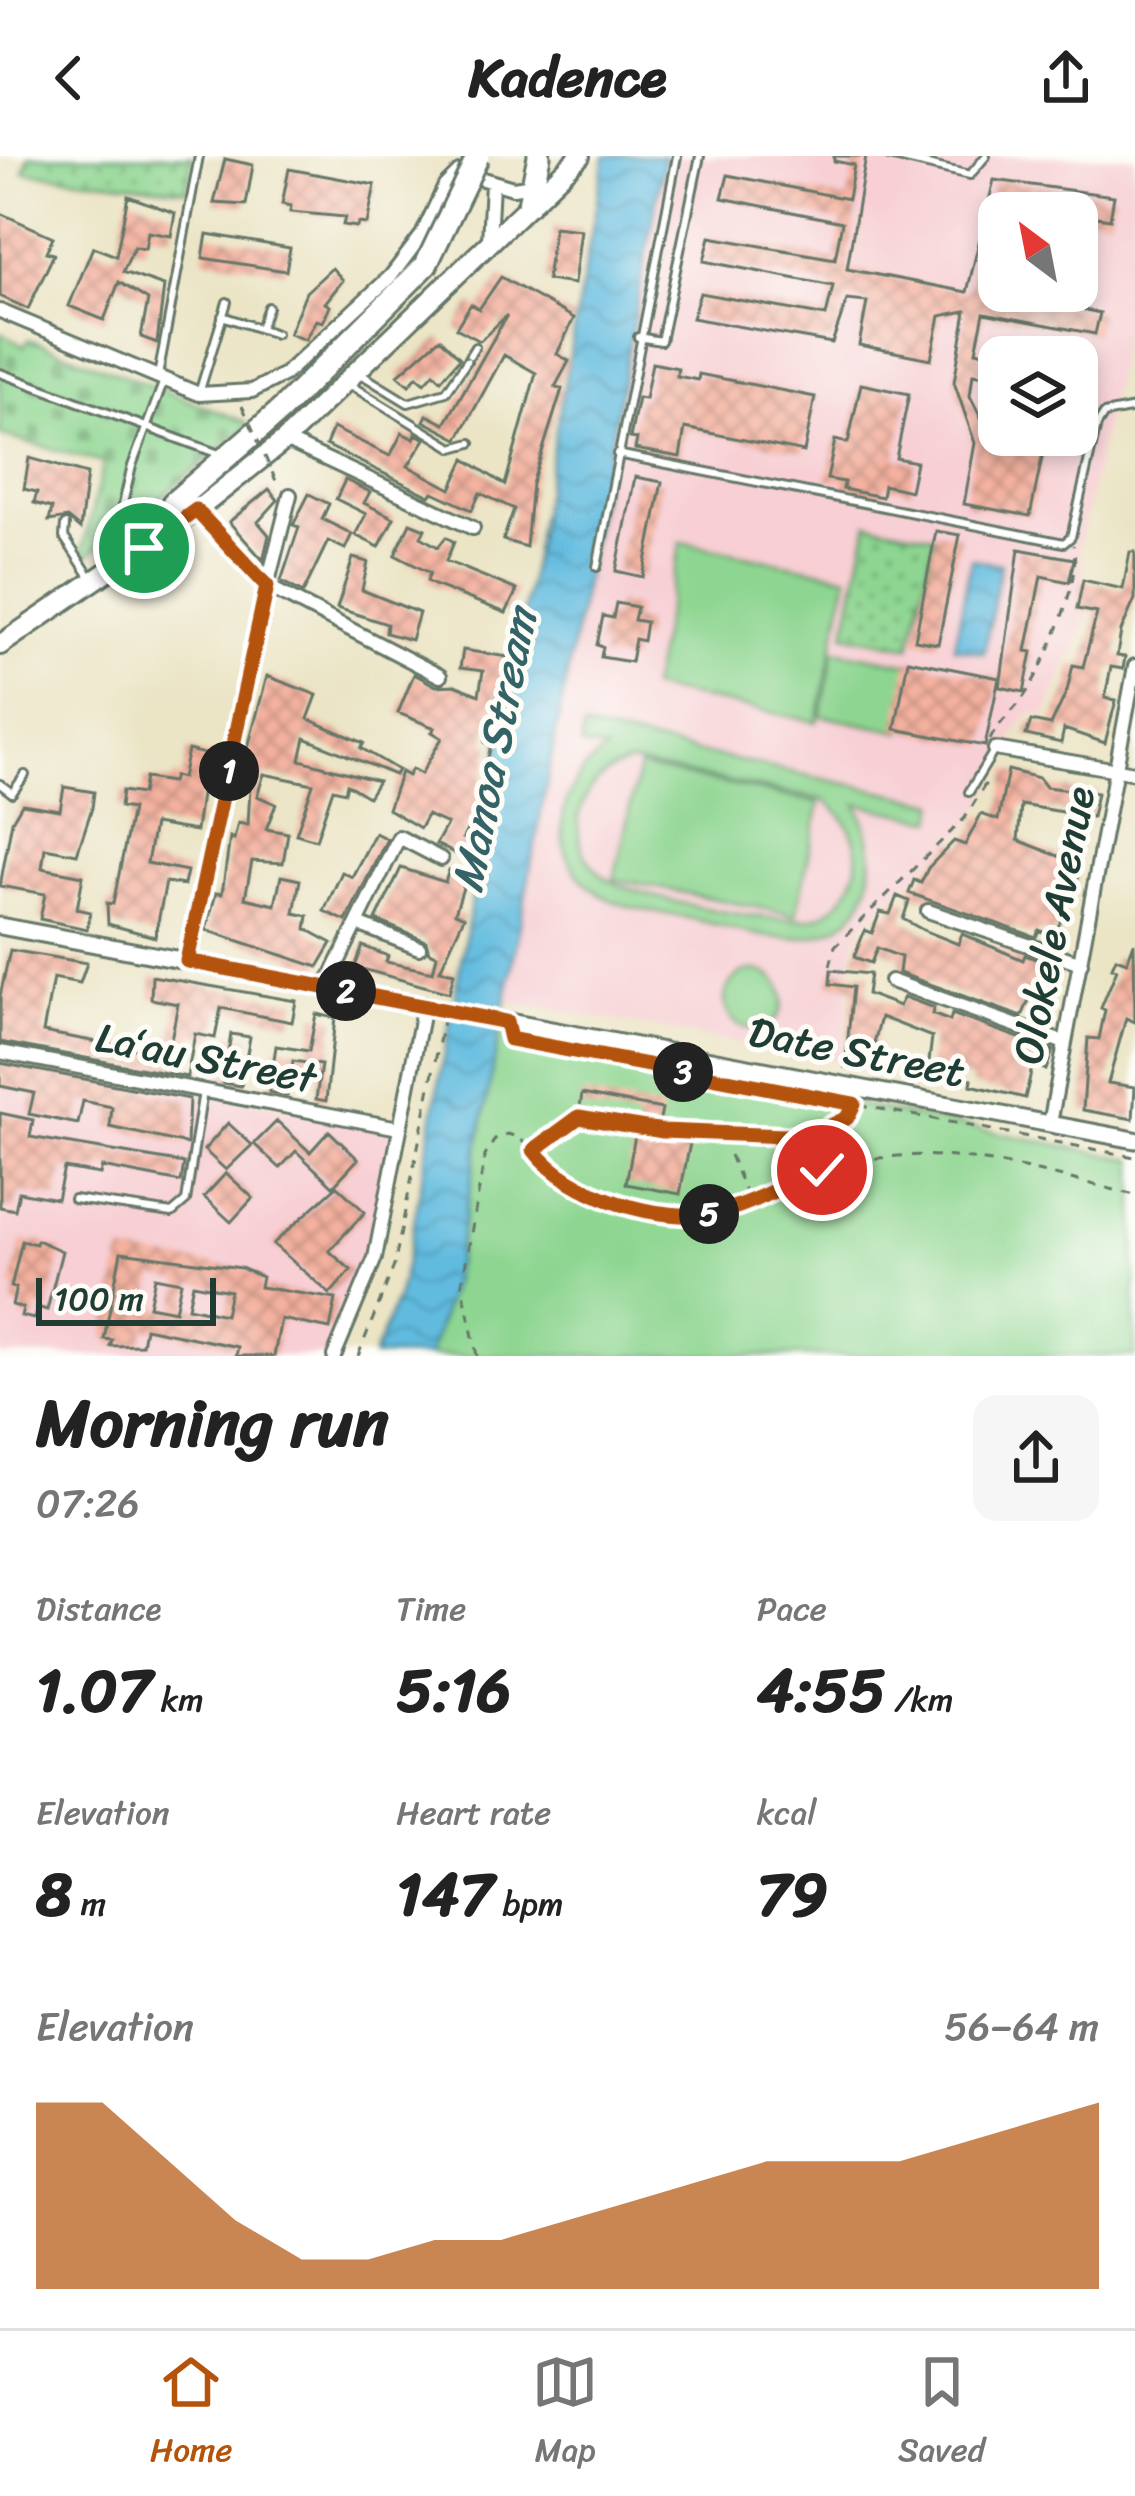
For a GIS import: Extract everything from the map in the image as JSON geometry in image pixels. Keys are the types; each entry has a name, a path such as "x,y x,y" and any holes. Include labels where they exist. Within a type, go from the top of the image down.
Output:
{"highway":[{"path":"154,540 173,503 280,411 426,265 478,156"},
{"path":"531,195 539,156"}],"main road":[{"path":"0,645 196,510 285,440 488,248 531,195 575,160"}],"street":[{"path":"0,311 200,394 252,391 285,374 391,276 422,235 452,178 470,172 531,195"},
{"path":"488,248 491,183"},
{"path":"285,440 473,528"},
{"path":"187,961 290,495"},
{"path":"196,510 267,586 440,676"},
{"name":"Olokele Avenue","path":"1050,1124 1135,666"},
{"path":"991,756 1135,772"},
{"path":"326,988 399,837 441,859"},
{"path":"928,911 1081,963"},
{"path":"358,924 419,948"},
{"name":"Date Street","path":"0,926 445,1009 857,1096 1135,1140"},
{"path":"891,980 1065,1043"},
{"path":"334,1356 375,1258 424,1005"},
{"name":"Laʻau Street","path":"0,1052 399,1128"}],"lane":[{"path":"117,529 161,378 199,156"},
{"path":"597,566 638,337 677,156"},
{"path":"638,337 661,340 700,156"},
{"path":"889,156 970,175 986,156"},
{"path":"200,394 227,302"},
{"path":"260,328 268,307"},
{"path":"222,316 276,334"},
{"path":"351,377 408,403 446,392 471,354"},
{"path":"0,374 219,454"},
{"path":"351,377 453,448 471,443"},
{"path":"617,454 1064,544 1071,537 1096,425 1104,414 1135,408"},
{"path":"65,525 64,537 92,581"},
{"path":"969,792 991,756"},
{"path":"0,784 12,793 25,776"},
{"path":"74,1199 172,1214 186,1201 203,1091"},
{"path":"663,1131 808,1137 847,1118 857,1096"}],"path":[{"path":"242,406 276,481"},
{"path":"991,756 994,731 1025,696 1070,591 1078,560 1071,537"},
{"path":"830,966 835,946 965,818 988,778"},
{"path":"358,1356 394,1266 445,1009"},
{"path":"506,1022 510,1039 857,1096 1135,1157"},
{"path":"534,1150 579,1117 663,1131"},
{"path":"477,1356 462,1284 484,1156 496,1139 508,1134 534,1150 561,1179 619,1202 708,1214 822,1170 902,1156 1007,1167 1135,1195"},
{"path":"730,1155 748,1198"}],"shaded area":[{"path":"665,156 1135,156 1135,278 1079,549 1085,578 1073,608 1090,613 1045,717 1032,712 1015,732 1007,760 970,826 863,925 852,953 843,1062 505,1001"},
{"path":"0,1058 399,1128 337,1356 0,1356"}],"green space":[{"path":"29,156 192,156 187,190 24,172"},
{"path":"0,332 24,346 29,339 246,422 247,428 86,557 82,551 104,463 0,435"},
{"path":"868,523 935,536 910,647 845,634"},
{"path":"681,542 848,576 817,722 650,688"},
{"path":"834,650 915,665 902,732 821,716"},
{"path":"584,728 937,803 934,820 857,804 871,849 867,891 842,924 822,933 782,938 642,910 600,894 570,861 563,842 567,802 589,765 606,751 581,745","holes":["630,763 824,800 851,830 856,870 836,905 816,917 799,919 707,908 618,884 589,861 578,828 580,811 598,781"]},
{"path":"639,767 820,803 796,915 614,879"},
{"path":"754,971 775,979 783,1000 775,1021 754,1029 733,1021 725,1000 733,979"},
{"path":"499,1033 1135,1160 1135,1356 429,1356 453,1279"}],"water":[{"path":"605,156 665,156 453,1279 429,1356 373,1356 398,1295 410,1245"},
{"path":"971,559 1001,564 984,653 954,647"}],"building":[{"path":"834,156 866,156 847,269 967,292 978,246 978,312 1100,313 1095,334 984,313 976,351 978,375 973,374 970,396 978,412 978,456 1042,456 1030,516 964,504 975,443 954,382 966,311 940,316 931,359 859,345 867,302 847,300 832,343 692,318 700,293 826,316 833,286 704,261 710,237 835,259 842,222 722,198 728,175 848,199 854,165 834,161"},
{"path":"225,159 253,165 246,205 214,203"},
{"path":"289,169 375,185 367,224 343,225 345,217 290,212 291,206 282,204"},
{"path":"994,180 1084,192 991,192"},
{"path":"1098,194 1114,196 1110,219 1098,217"},
{"path":"128,196 175,213 171,236 148,232 145,249 134,247 123,272 164,286 157,343 141,337 148,300 119,282 104,320 69,306 93,247 116,256"},
{"path":"0,213 53,237 46,252 54,254 28,309 0,296"},
{"path":"554,227 581,230 574,284 547,280"},
{"path":"207,234 290,248 286,271 203,258"},
{"path":"332,268 343,280 325,303 330,306 323,322 316,320 305,340 289,334 306,292"},
{"path":"501,277 574,318 557,354 569,361 555,387 562,389 532,484 526,547 503,540 514,509 480,493 472,510 433,492 430,496 326,445 333,428 390,456 402,433 414,439 416,434 425,439 408,466 451,489 465,459 505,485 536,373 504,355 458,439 424,421 427,415 445,424 507,315 480,341 456,328 471,304 479,309"},
{"path":"440,338 460,358 441,380 434,373 425,383 417,376 409,385 398,375"},
{"path":"652,363 678,368 677,376 698,380 699,374 815,397 804,452 685,428 680,457 635,449 637,439 630,438"},
{"path":"861,384 909,394 896,458 916,462 910,491 884,485 882,497 843,489 844,482 827,479 835,440 848,443"},
{"path":"29,458 87,474 80,529 67,518 49,521 52,508 34,503 37,492 24,489"},
{"path":"635,477 662,482 643,577 616,571"},
{"path":"345,480 370,492 364,503 394,518 379,547 355,535 366,514 336,499"},
{"path":"269,489 278,500 258,522 269,535 263,560 229,522"},
{"path":"309,494 329,504 322,519 352,534 345,549 328,541 303,593 281,581 299,527 293,525"},
{"path":"410,523 425,529 421,537 438,547 446,537 454,542 446,561 517,590 506,613 434,585 427,581 430,573 395,555"},
{"path":"936,531 960,535 938,644 915,640"},
{"path":"1019,549 1074,559 1069,582 1041,576 1026,651 1032,652 1024,692 1000,687"},
{"path":"1130,552 1135,552 1135,599 1121,631 1117,656 1125,657 1123,669 1111,667 1105,698 1116,700 1105,743 1064,729 1061,743 1026,735 1031,721 1051,725 1073,665 1083,667 1097,613 1077,609 1083,580 1123,589"},
{"path":"353,558 368,562 362,590 419,613 411,640 386,633 387,624 337,608"},
{"path":"616,603 637,607 634,620 646,622 643,641 635,639 631,662 601,657 603,647 597,645 603,616 613,618"},
{"path":"463,650 508,657 485,742 491,746 479,792 485,795 463,838 476,845 468,860 436,844 447,824 427,815 420,828 388,809 401,772 408,776 412,769 421,774 442,738 432,732 435,728 398,713 414,674 436,686 455,685 479,695 483,671 460,668"},
{"path":"908,660 999,678 985,746 895,729"},
{"path":"267,676 317,695 308,719 364,743 361,748 398,770 395,775 305,738 300,760 378,781 368,797 347,784 345,792 333,789 316,840 296,834 313,784 264,774 257,796 276,804 266,829 288,833 283,863 252,861 245,898 275,905 281,876 300,880 294,913 308,916 306,929 332,943 318,967 206,930 216,893 222,894 230,837 234,839 238,823 248,825 250,788 238,785"},
{"path":"188,750 217,757 212,775 204,773 196,831 154,824 147,863 187,871 184,885 166,882 155,937 108,924 107,903 113,904 132,809 120,807 122,791 142,794 145,778 172,782 174,776 182,778"},
{"path":"1008,770 1039,778 1046,787 1097,793 1092,817 1021,805 1018,840 1081,865 1071,902 1053,936 1039,930 1036,937 909,893 914,880 921,883 928,868 954,841 965,845 981,814 998,820"},
{"path":"64,787 94,792 92,808 77,854 45,848 42,868 83,876 77,909 90,912 87,929 40,919 45,894 0,886 12,821 22,804 60,810"},
{"path":"375,833 387,839 346,921 324,911 342,872 352,877"},
{"path":"401,868 445,882 449,870 467,875 455,913 464,917 440,970 454,973 449,993 355,967 363,946 388,956 386,962 433,972 437,955 429,952 426,941 376,920"},
{"path":"897,896 909,901 903,919 923,930 958,944 962,934 1023,960 1025,955 1062,968 1052,994 1034,987 1022,1017 899,973 901,957 877,948 871,963 854,957 865,930 872,933 880,912 890,914"},
{"path":"1134,943 1135,1022 1126,1018 1108,1083 1135,1087 1133,1119 1083,1110 1088,1038 1099,1039 1105,1010 1101,1008 1117,969 1112,967 1116,958 1127,962"},
{"path":"10,950 87,963 80,983 53,978 43,1032 168,1055 178,1004 151,999 152,976 296,1001 292,1022 221,1008 215,1038 195,1034 187,1077 0,1042 0,996"},
{"path":"831,970 870,974 867,994 899,1006 904,997 934,1008 932,1014 950,1021 952,1014 1053,1050 1046,1070 1033,1064 1025,1098 971,1085 972,1079 928,1070 932,1037 881,1017 874,1044 880,1045 876,1067 845,1067 853,987 830,984"},
{"path":"316,1014 335,1018 326,1101 316,1099 321,1065 293,1061 287,1096 269,1092 276,1046 309,1051"},
{"path":"231,1034 250,1037 241,1086 223,1083"},
{"path":"0,1063 189,1099 187,1144 110,1127 112,1107 83,1101 78,1124 29,1114 34,1093 0,1086"},
{"path":"582,1094 662,1109 656,1137 690,1143 680,1194 626,1184 638,1119 580,1107"},
{"path":"0,1113 33,1120 30,1137 184,1163 181,1182 102,1167 100,1174 64,1168 57,1199 19,1192 15,1210 0,1207"},
{"path":"277,1121 310,1152 329,1131 358,1159 333,1186 296,1151 280,1168 254,1144"},
{"path":"228,1123 252,1145 226,1170 204,1150"},
{"path":"226,1173 253,1198 231,1222 204,1197"},
{"path":"337,1186 365,1212 329,1251 351,1270 330,1294 273,1244"},
{"path":"37,1240 62,1251 47,1310 37,1307 34,1319 21,1316 23,1308 12,1305 16,1288 11,1287 22,1241 36,1244"},
{"path":"121,1252 241,1268 262,1277 260,1287 336,1299 330,1329 281,1319 274,1356 236,1356 238,1347 145,1328 142,1345 110,1346 112,1340 104,1339","holes":["155,1277 181,1282 175,1311 149,1306","193,1284 230,1291 225,1315 188,1307"]}],"route":[{"path":"144,548 196,510 267,586 187,961 506,1022 510,1039 854,1104 847,1118 832,1129 808,1137 663,1131 579,1117 534,1150 561,1179 606,1198 680,1214 708,1214 822,1170"}],"water label":[{"name":"Manoa Stream","path":"493,750"}]}
